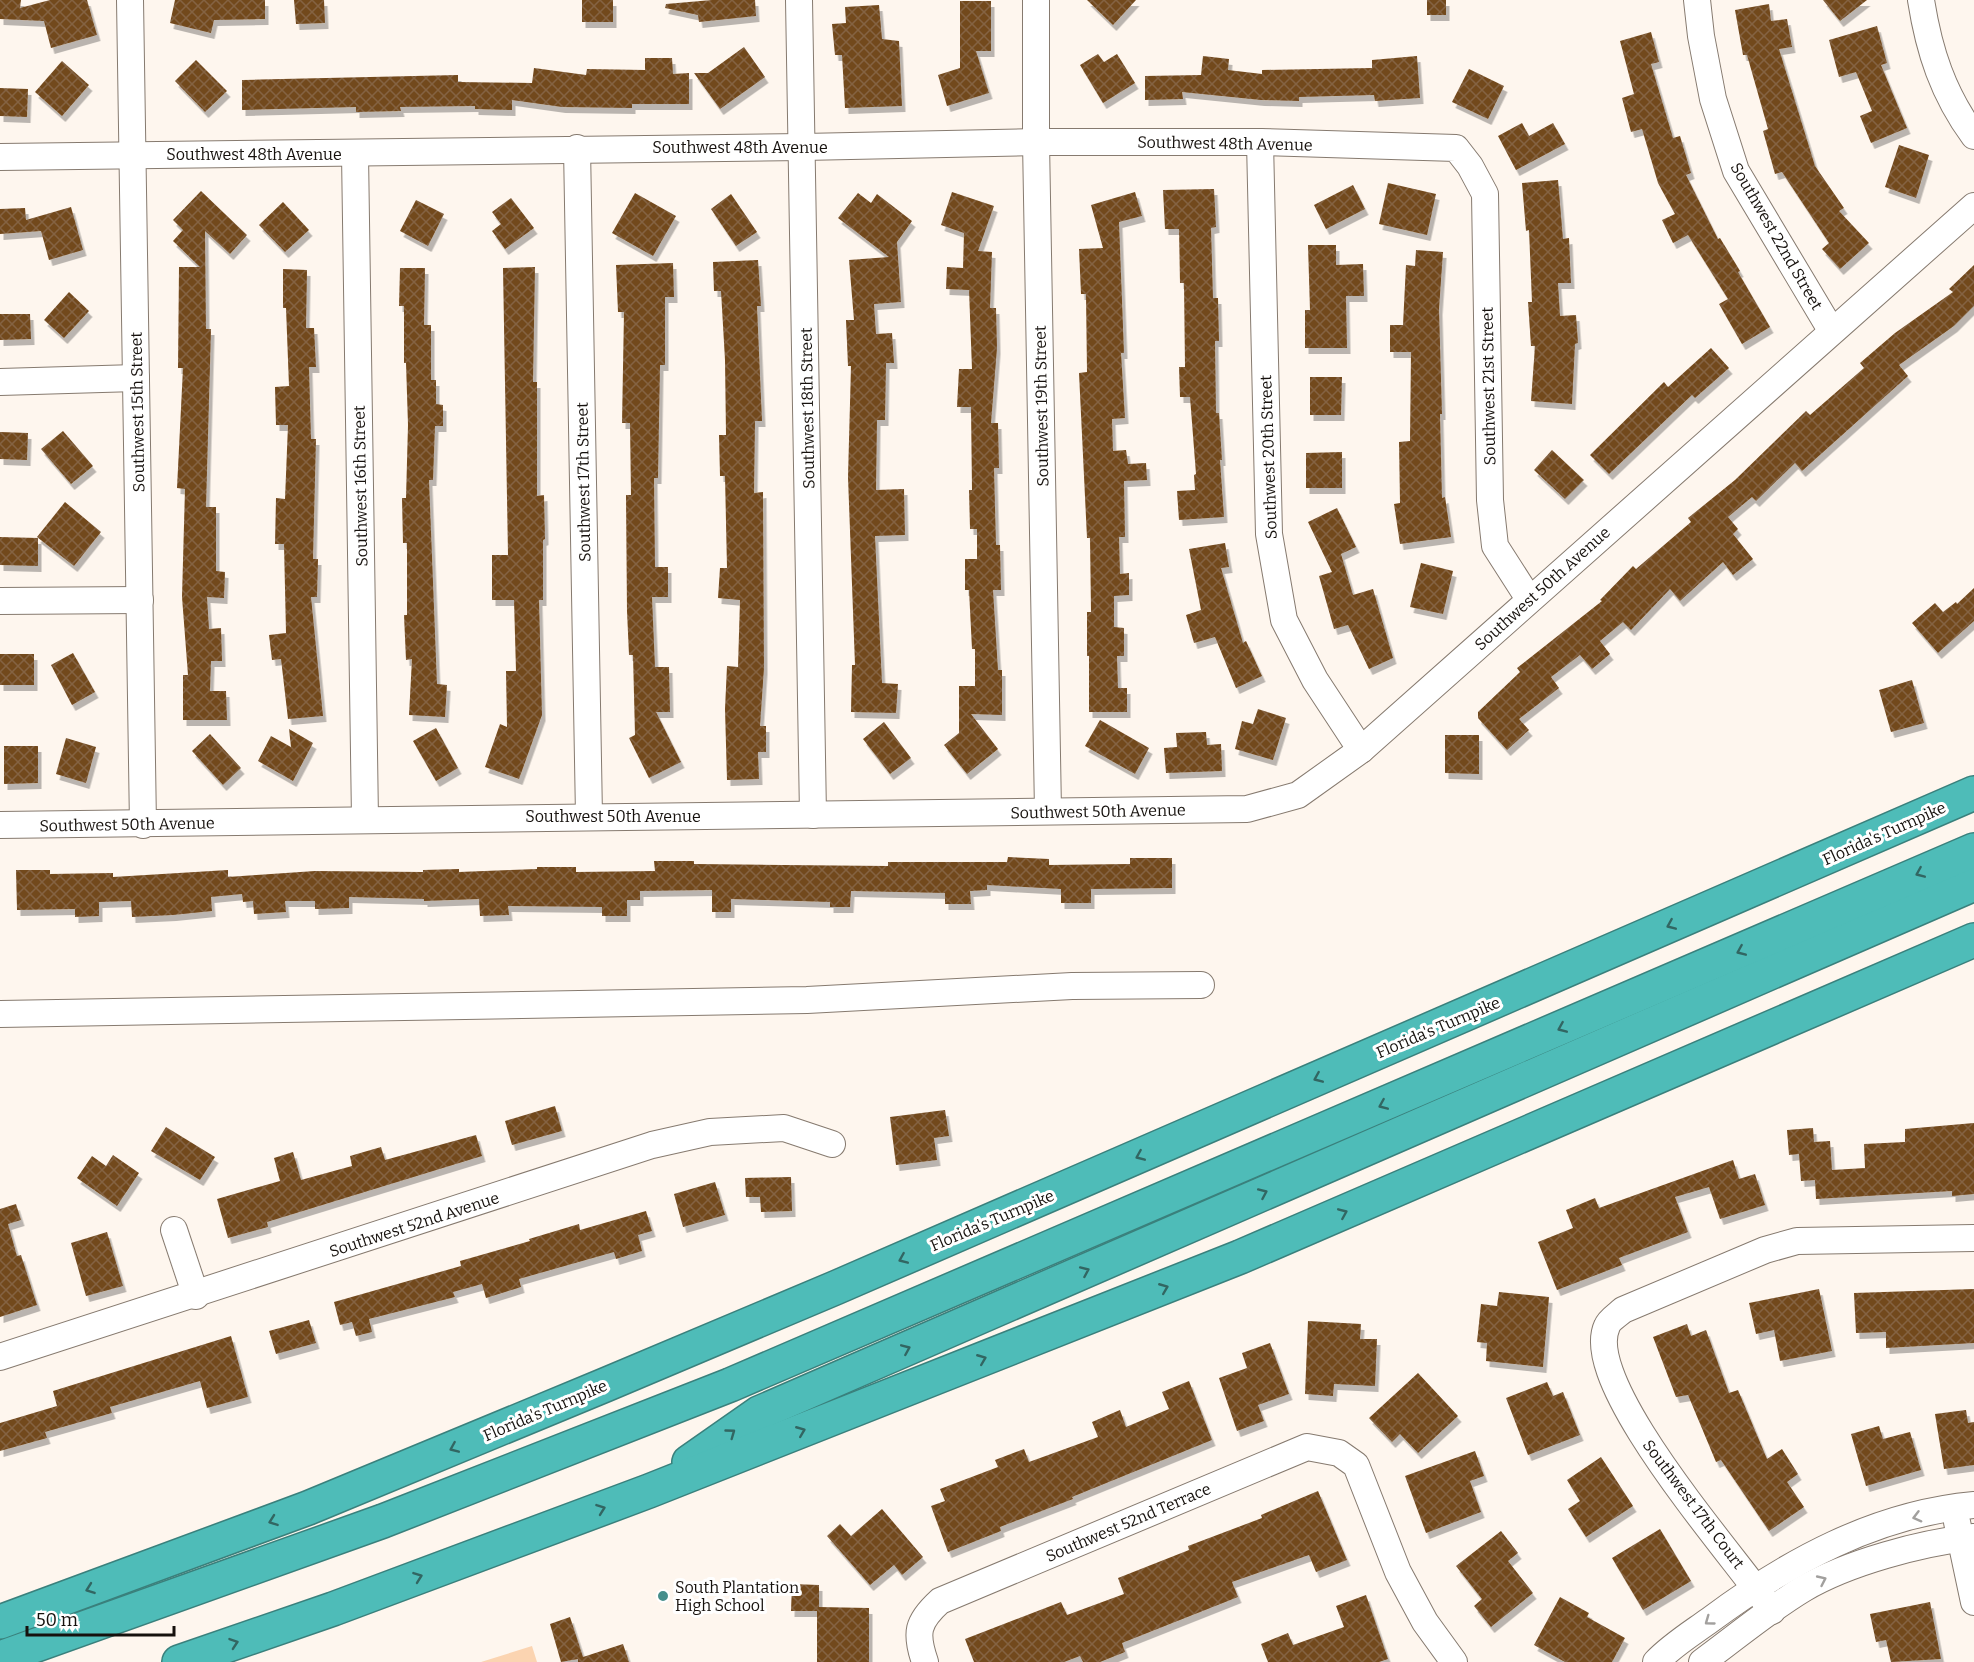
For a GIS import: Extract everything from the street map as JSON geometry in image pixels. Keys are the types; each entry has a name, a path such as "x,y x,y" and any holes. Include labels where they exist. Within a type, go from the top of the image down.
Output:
{"highway":[{"name":"Florida's Turnpike","path":"0,1622 308,1508 660,1362 1974,793"},
{"path":"0,1658 383,1521 730,1385 1974,850"},
{"path":"649,1491 759,1413 1974,884"},
{"path":"179,1662 333,1609 649,1491 1240,1257 1974,940"}],"street":[{"name":"Southwest 15th Street","path":"130,0 143,825"},
{"name":"Southwest 18th Street","path":"799,0 813,815"},
{"name":"Southwest 19th Street","path":"1036,0 1036,142 1048,811"},
{"name":"Southwest 22nd Street","path":"1697,0 1713,99 1736,171 1831,330"},
{"path":"1921,0 1928,45 1955,109 1974,136"},
{"name":"Southwest 48th Avenue","path":"0,157 355,154 577,148 803,147 1036,142 1260,142 1456,148 1470,166"},
{"name":"Southwest 20th Street","path":"1260,142 1269,534 1284,620 1315,680 1361,750"},
{"name":"Southwest 17th Street","path":"577,148 589,816"},
{"name":"Southwest 16th Street","path":"355,154 365,819"},
{"name":"Southwest 21st Street","path":"1470,166 1485,194 1490,500 1496,546 1529,599"},
{"name":"Southwest 50th Avenue","path":"0,825 143,825 365,819 1247,809 1298,795 1361,750 1831,330 1974,206"},
{"path":"0,382 136,378"},
{"path":"0,601 140,600"},
{"path":"0,1014 807,1000 1072,986 1201,985"},
{"name":"Southwest 52nd Avenue","path":"0,1357 196,1296 652,1145 710,1132 784,1128 832,1144"},
{"path":"174,1230 196,1296"},
{"name":"Southwest 17th Court","path":"1772,1611 1756,1586 1672,1479 1621,1401 1604,1349 1607,1326 1623,1310 1765,1250 1797,1241 1974,1238"},
{"name":"Southwest 52nd Terrace","path":"925,1662 918,1638 923,1616 940,1601 1307,1448 1339,1453 1356,1465 1398,1572 1425,1622 1453,1662"},
{"path":"1656,1662 1756,1586 1814,1552 1871,1529 1964,1506 1974,1602"},
{"path":"1702,1662 1803,1589 1827,1577 1883,1557 1968,1538"}],"shaded area":[{"path":"532,1646 537,1662 481,1662"}],"building":[{"path":"0,0 21,0 20,8 50,0 87,0 97,35 51,48 44,21 0,19"},
{"path":"175,0 265,0 265,19 214,20 211,33 170,23"},
{"path":"294,0 324,0 325,23 296,24"},
{"path":"582,0 613,0 613,22 582,22"},
{"path":"712,0 755,0 756,16 699,22 698,15 665,8 666,4"},
{"path":"1087,0 1136,0 1113,25"},
{"path":"1427,0 1446,0 1446,15 1427,15"},
{"path":"1823,0 1867,0 1840,21"},
{"path":"960,1 991,1 991,51 976,51 989,93 947,106 938,75 960,68"},
{"path":"1769,4 1771,21 1787,19 1792,47 1779,49 1815,166 1844,208 1839,211 1869,243 1840,269 1822,249 1829,243 1782,172 1775,174 1763,131 1768,129 1747,55 1743,55 1735,10"},
{"path":"879,5 882,39 899,41 902,106 845,108 842,55 835,55 832,24 846,23 845,7"},
{"path":"1877,26 1887,63 1881,65 1907,128 1871,143 1860,116 1872,111 1856,72 1839,77 1829,40"},
{"path":"1651,32 1659,62 1651,64 1673,138 1680,136 1691,173 1686,175 1718,239 1720,238 1740,271 1738,272 1770,327 1742,344 1719,304 1728,299 1688,235 1673,243 1662,220 1675,214 1658,183 1642,129 1631,132 1622,98 1634,94 1620,41"},
{"path":"744,47 765,77 720,109 694,73 708,73"},
{"path":"1098,54 1104,62 1117,54 1135,83 1103,103 1080,65"},
{"path":"1203,56 1229,59 1228,70 1262,74 1262,70 1372,68 1372,60 1417,56 1420,98 1375,101 1374,95 1299,97 1299,101 1261,100 1182,92 1183,99 1145,100 1145,76 1201,75"},
{"path":"645,58 672,58 673,74 689,73 689,104 632,104 632,108 562,107 512,100 512,110 475,109 475,106 400,107 401,111 356,112 356,107 242,110 242,80 458,75 458,82 532,83 534,68 586,75 587,69 645,70"},
{"path":"196,60 227,91 205,112 175,81"},
{"path":"62,61 89,85 62,116 35,92"},
{"path":"1469,69 1504,86 1488,119 1452,102"},
{"path":"0,88 28,89 27,117 0,116"},
{"path":"1522,123 1529,136 1553,123 1565,144 1516,170 1498,136"},
{"path":"1899,145 1929,155 1916,198 1885,187"},
{"path":"1558,180 1563,239 1569,238 1571,283 1558,283 1560,316 1576,315 1578,343 1575,344 1572,404 1531,401 1535,346 1531,346 1528,302 1532,302 1529,230 1526,231 1522,183"},
{"path":"1388,183 1436,194 1427,235 1379,224"},
{"path":"1353,185 1365,209 1326,229 1314,205"},
{"path":"1214,189 1216,227 1211,228 1213,298 1218,298 1219,341 1215,341 1216,413 1219,413 1224,517 1179,520 1177,491 1195,490 1194,475 1196,474 1190,397 1180,397 1179,367 1185,367 1184,283 1180,283 1179,229 1165,229 1163,190"},
{"path":"201,191 247,235 230,254 205,231 206,329 211,329 206,507 216,507 216,571 225,572 224,598 207,597 209,629 221,628 222,661 211,661 210,691 226,691 227,720 183,720 183,675 188,675 182,597 185,489 177,488 183,368 178,368 179,267 200,267 173,241 183,230 173,220"},
{"path":"952,192 994,206 978,251 992,252 990,308 996,308 997,348 991,423 998,423 999,468 994,468 996,545 1000,545 1001,590 993,590 998,670 1002,670 1002,715 971,714 998,749 967,774 944,745 959,733 959,686 975,686 975,649 972,649 969,590 965,590 965,559 977,559 977,529 970,529 971,407 957,407 959,369 972,369 969,290 946,289 947,267 963,268 964,233 941,225"},
{"path":"1135,192 1142,216 1119,222 1124,353 1121,353 1125,418 1112,419 1113,451 1126,450 1128,464 1146,463 1147,480 1124,481 1125,537 1119,537 1120,574 1129,573 1129,595 1114,596 1114,627 1124,628 1124,656 1117,656 1118,688 1127,688 1127,712 1089,712 1087,612 1091,612 1090,538 1087,538 1079,373 1087,372 1086,294 1081,294 1079,249 1103,248 1091,205"},
{"path":"635,193 676,216 653,256 612,233"},
{"path":"858,193 871,203 877,194 912,221 897,242 901,302 874,304 876,334 892,333 894,363 886,363 885,420 877,420 876,490 904,489 905,535 875,536 882,683 898,684 896,713 851,712 852,665 855,665 848,477 851,366 848,366 846,320 854,320 849,260 889,257 838,218"},
{"path":"731,194 757,232 736,246 711,209"},
{"path":"511,198 534,228 505,249 492,231 501,224 492,212"},
{"path":"416,200 444,214 428,246 400,231"},
{"path":"283,202 309,230 285,252 259,225"},
{"path":"71,207 83,250 49,260 41,231 0,234 0,209 25,208 26,220"},
{"path":"1308,245 1336,245 1336,265 1363,264 1364,296 1346,296 1347,348 1305,348 1305,310 1310,310"},
{"path":"1416,250 1443,252 1439,309 1442,498 1445,497 1451,537 1400,544 1394,504 1400,503 1399,442 1410,441 1411,352 1390,352 1390,325 1403,325 1406,265 1415,266"},
{"path":"758,260 761,306 757,306 762,421 755,421 754,493 763,492 764,668 760,726 766,726 766,752 758,752 759,779 727,780 725,709 727,666 738,667 740,600 718,598 720,568 727,568 725,476 720,476 719,435 726,435 725,360 721,291 714,291 713,262"},
{"path":"673,263 674,297 665,297 665,365 660,365 658,478 654,478 655,567 668,567 668,597 652,597 655,667 669,667 670,712 656,712 681,762 649,778 629,738 635,735 633,655 629,655 627,611 626,495 631,495 630,423 622,423 624,312 618,312 616,265"},
{"path":"1974,265 1974,306 1954,326 1899,365 1908,376 1802,471 1795,463 1756,501 1752,497 1728,517 1738,529 1733,534 1753,559 1733,575 1723,562 1680,601 1670,589 1631,630 1623,622 1600,641 1610,654 1592,669 1580,655 1551,677 1559,688 1519,719 1529,730 1507,750 1478,718 1478,712 1520,672 1517,668 1602,601 1600,600 1633,566 1636,569 1691,522 1688,518 1735,480 1806,411 1810,415 1864,368 1860,363 1895,333 1953,292 1949,289"},
{"path":"535,267 533,382 537,382 537,496 544,495 545,539 543,540 543,600 539,600 542,715 519,779 485,767 500,724 507,727 506,671 516,671 514,600 492,600 492,555 508,555 503,268"},
{"path":"400,268 425,268 424,325 431,325 431,380 436,380 436,404 443,405 443,426 435,426 433,480 429,480 437,684 447,685 445,717 409,715 412,659 406,660 404,615 407,615 407,543 403,543 402,498 406,498 408,425 406,363 404,363 404,306 399,306"},
{"path":"283,269 307,270 306,328 314,328 316,367 309,367 311,439 316,439 313,559 318,559 317,597 311,597 323,716 288,719 281,659 272,660 269,635 286,633 284,544 275,544 276,498 285,499 288,425 276,425 275,387 289,386 286,308 283,308"},
{"path":"69,292 89,311 64,338 44,320"},
{"path":"0,314 30,314 31,339 0,340"},
{"path":"1711,348 1729,368 1695,398 1692,395 1609,474 1590,455 1664,382 1668,387"},
{"path":"1310,377 1342,377 1341,415 1310,415"},
{"path":"63,431 93,466 71,484 41,449"},
{"path":"0,432 28,433 27,460 0,459"},
{"path":"1552,450 1584,480 1565,499 1534,470"},
{"path":"1342,452 1342,488 1306,488 1306,453"},
{"path":"65,502 101,532 74,566 37,537"},
{"path":"1337,508 1356,547 1341,554 1353,595 1373,589 1393,658 1369,669 1348,625 1334,629 1319,576 1332,572 1308,522"},
{"path":"0,537 38,538 38,566 0,565"},
{"path":"1225,543 1229,567 1221,568 1243,643 1246,641 1262,676 1236,688 1215,637 1194,643 1186,615 1201,610 1189,549"},
{"path":"1421,563 1453,571 1443,614 1410,607"},
{"path":"1974,588 1974,621 1938,653 1912,623 1935,603 1943,612 1956,602 1957,604"},
{"path":"73,653 95,692 72,705 51,665"},
{"path":"0,654 34,654 34,685 0,685"},
{"path":"1912,680 1924,723 1891,732 1879,690"},
{"path":"1258,709 1286,718 1273,760 1235,749 1242,721 1253,724"},
{"path":"1100,720 1149,748 1135,774 1085,746"},
{"path":"884,722 911,758 890,774 863,739"},
{"path":"436,728 458,768 436,781 413,741"},
{"path":"289,729 313,743 293,781 258,761 271,736 291,747"},
{"path":"1206,732 1207,745 1221,744 1222,771 1166,773 1164,748 1177,747 1176,733"},
{"path":"210,734 241,768 223,785 192,751"},
{"path":"1445,735 1479,735 1479,774 1445,773"},
{"path":"66,738 96,747 86,783 56,774"},
{"path":"4,746 38,746 38,783 4,784"},
{"path":"1008,857 1049,859 1049,865 1130,864 1130,858 1172,858 1172,888 1091,889 1091,903 1061,903 1061,889 987,885 987,890 970,891 971,904 945,904 945,893 851,891 850,907 830,907 830,902 731,899 731,912 712,912 712,890 640,891 640,900 627,900 627,916 602,916 602,907 508,906 509,915 480,916 479,899 424,901 424,899 349,897 349,908 315,909 315,901 285,901 286,912 254,914 253,901 243,902 242,894 211,897 212,911 173,915 132,917 131,901 99,902 99,916 75,917 75,909 17,910 16,870 50,870 50,874 113,873 113,877 228,870 228,877 315,871 423,872 423,870 459,869 459,872 537,869 537,867 576,867 576,872 655,871 654,861 694,861 694,864 888,866 888,862 1007,862"},
{"path":"555,1106 562,1131 512,1145 505,1121"},
{"path":"945,1110 949,1136 934,1138 937,1160 896,1165 890,1117"},
{"path":"1974,1123 1974,1194 1952,1196 1952,1191 1816,1199 1815,1180 1801,1181 1799,1154 1789,1155 1787,1130 1813,1128 1814,1142 1830,1141 1832,1170 1865,1168 1864,1144 1905,1142 1905,1129"},
{"path":"166,1127 215,1157 200,1180 151,1151"},
{"path":"476,1135 482,1156 267,1222 268,1227 228,1238 217,1199 280,1181 274,1158 293,1152 301,1180 352,1166 350,1156 381,1147 385,1160"},
{"path":"113,1155 139,1173 117,1206 77,1178 92,1156 106,1166"},
{"path":"1733,1160 1739,1179 1755,1174 1765,1205 1720,1219 1709,1187 1675,1197 1688,1232 1619,1258 1622,1265 1557,1290 1538,1242 1573,1228 1566,1210 1595,1198 1599,1208"},
{"path":"791,1177 792,1211 761,1212 760,1197 746,1197 745,1178"},
{"path":"715,1182 725,1215 683,1227 674,1194"},
{"path":"16,1204 21,1220 8,1224 17,1256 21,1255 37,1305 0,1317 0,1209"},
{"path":"646,1211 652,1231 638,1235 642,1251 616,1259 614,1252 519,1279 521,1287 486,1298 482,1284 453,1292 455,1297 369,1319 372,1332 356,1336 352,1322 340,1325 334,1302 461,1266 460,1261 579,1224 580,1230"},
{"path":"107,1232 123,1286 86,1296 71,1243"},
{"path":"1819,1289 1832,1351 1780,1361 1774,1330 1756,1334 1749,1303"},
{"path":"1974,1289 1974,1343 1886,1348 1886,1332 1856,1333 1854,1293"},
{"path":"1499,1292 1549,1297 1543,1367 1486,1361 1487,1343 1477,1342 1481,1304 1497,1306"},
{"path":"309,1320 316,1343 276,1354 269,1331"},
{"path":"1308,1321 1361,1324 1360,1339 1377,1339 1375,1386 1334,1384 1333,1396 1305,1394"},
{"path":"1687,1324 1691,1336 1706,1330 1729,1393 1738,1390 1767,1459 1782,1449 1798,1474 1787,1482 1804,1507 1769,1531 1721,1460 1716,1462 1688,1395 1676,1397 1653,1337"},
{"path":"231,1336 248,1397 207,1408 200,1381 110,1407 112,1413 45,1432 47,1438 0,1451 0,1423 57,1406 53,1391"},
{"path":"1270,1343 1289,1394 1258,1405 1264,1421 1237,1431 1219,1378 1247,1368 1242,1353"},
{"path":"1418,1373 1458,1416 1418,1453 1400,1434 1392,1442 1369,1418"},
{"path":"1189,1381 1212,1440 1072,1497 1073,1499 1000,1527 1001,1531 948,1552 931,1506 945,1501 940,1489 998,1467 995,1460 1024,1449 1029,1462 1098,1437 1092,1422 1120,1410 1126,1427 1169,1409 1162,1392"},
{"path":"1547,1382 1553,1396 1563,1392 1580,1435 1528,1455 1506,1398"},
{"path":"1966,1410 1968,1423 1974,1422 1974,1465 1944,1469 1935,1414"},
{"path":"1879,1426 1883,1439 1910,1432 1921,1470 1866,1486 1851,1434"},
{"path":"1475,1451 1484,1476 1470,1481 1481,1512 1426,1533 1405,1476"},
{"path":"1601,1457 1633,1506 1586,1537 1568,1509 1580,1501 1567,1480"},
{"path":"1318,1491 1347,1560 1316,1572 1309,1555 1232,1582 1238,1597 1122,1643 1125,1652 1100,1662 1083,1662 1080,1656 1064,1662 974,1662 965,1639 1061,1602 1067,1615 1124,1594 1118,1578 1189,1550 1188,1546 1262,1518 1261,1515"},
{"path":"882,1509 923,1557 902,1575 894,1565 870,1585 827,1536 840,1524 851,1536"},
{"path":"1660,1529 1691,1581 1643,1610 1612,1558"},
{"path":"1501,1531 1518,1553 1508,1561 1533,1593 1491,1627 1474,1606 1482,1599 1456,1566"},
{"path":"792,1584 819,1585 819,1607 869,1608 869,1662 817,1662 817,1611 791,1611"},
{"path":"1366,1595 1388,1659 1379,1662 1268,1662 1261,1644 1288,1633 1293,1645 1344,1627 1336,1606"},
{"path":"1560,1597 1589,1613 1587,1617 1625,1638 1612,1662 1565,1662 1534,1645"},
{"path":"1930,1602 1941,1659 1891,1662 1886,1640 1876,1642 1870,1614"},
{"path":"570,1617 583,1657 623,1644 629,1662 578,1662 578,1659 561,1662 550,1624"}],"place":[{"name":"South Plantation High School","path":"663,1596"}]}
